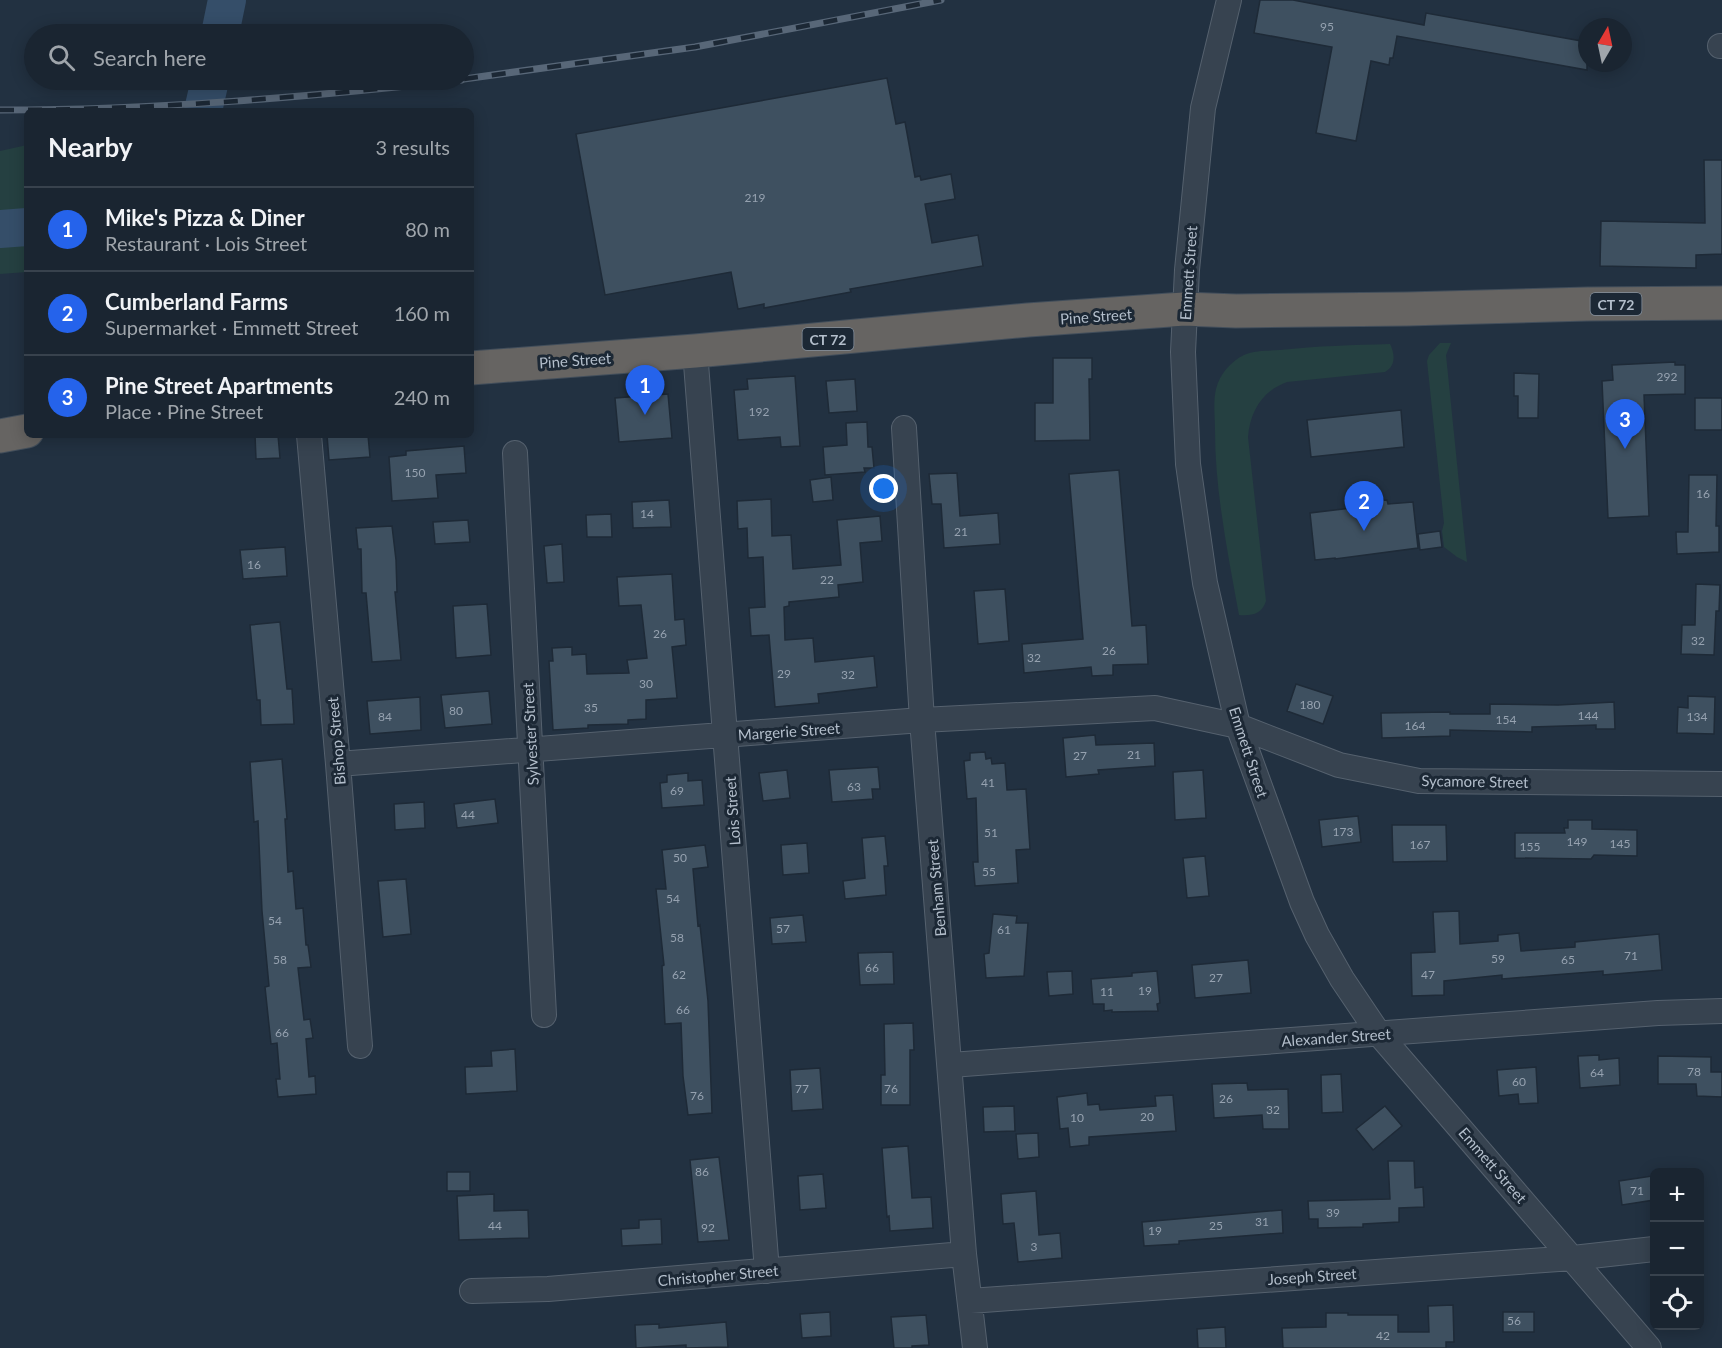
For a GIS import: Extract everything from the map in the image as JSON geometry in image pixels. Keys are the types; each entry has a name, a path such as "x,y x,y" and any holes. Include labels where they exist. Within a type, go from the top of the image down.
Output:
{"highway":[{"name":"Pine Street","path":"474,368 695,351 1028,320 1184,309 1395,310 1588,304 1722,303"},
{"path":"0,436 24,432"}],"street":[{"name":"Emmett Street","path":"1229,0 1203,108 1184,309 1183,352 1188,464 1205,583 1238,726 1298,891 1317,935 1342,979 1379,1034 1649,1348"},
{"name":"Lois Street","path":"695,351 767,1271"},
{"name":"Benham Street","path":"904,428 922,720 951,1065 964,1254 975,1348"},
{"name":"Bishop Street","path":"309,438 360,1046"},
{"name":"Sylvester Street","path":"515,453 544,1015"},
{"name":"Margerie Street","path":"338,764 922,720 1155,708 1238,726"},
{"name":"Sycamore Street","path":"1238,726 1339,765 1419,781 1722,784"},
{"name":"Alexander Street","path":"951,1065 1658,1013 1722,1011"},
{"name":"Joseph Street","path":"970,1301 1650,1249"},
{"name":"Christopher Street","path":"472,1292 548,1289 964,1254"}],"green space":[{"path":"24,146 24,272 0,274 0,151"},
{"path":"1440,343 1451,343 1446,355 1467,562 1444,547 1442,531 1444,523 1427,361 1429,355"},
{"path":"1390,344 1393,360 1385,372 1287,382 1264,397 1255,411 1248,437 1266,601 1262,609 1256,613 1239,615 1217,476 1214,404 1220,378 1234,361 1253,352"}],"building":[{"path":"1260,0 1293,0 1424,25 1426,13 1578,40 1578,68 1397,36 1393,58 1390,58 1389,65 1371,61 1356,141 1316,133 1332,47 1254,33"},
{"path":"887,78 896,124 905,122 915,177 920,176 921,180 951,174 955,199 925,204 932,243 978,235 983,266 850,289 851,292 764,308 764,304 738,309 731,272 605,295 576,134"},
{"path":"1704,160 1722,160 1722,254 1696,255 1696,268 1600,266 1601,221 1705,223"},
{"path":"1053,358 1092,358 1092,379 1089,379 1090,440 1035,441 1035,403 1053,403"},
{"path":"1675,362 1675,365 1685,365 1685,394 1644,395 1649,516 1608,518 1602,381 1613,380 1612,365"},
{"path":"1514,373 1539,374 1538,418 1518,418 1518,396 1514,396"},
{"path":"795,376 800,446 781,447 780,437 738,440 734,390 748,389 747,379"},
{"path":"855,379 857,411 829,413 826,381"},
{"path":"668,394 672,438 619,442 615,398"},
{"path":"1695,398 1722,398 1722,430 1695,430"},
{"path":"1401,410 1404,447 1311,457 1307,420"},
{"path":"867,422 868,447 872,447 874,468 864,468 865,472 825,475 823,447 847,445 846,423"},
{"path":"255,438 278,438 280,458 256,459"},
{"path":"327,438 368,438 370,457 329,460"},
{"path":"464,446 466,473 436,475 438,498 392,501 389,457 406,455 406,451"},
{"path":"1119,470 1132,626 1146,625 1148,664 1113,665 1113,675 1092,676 1091,667 1024,673 1022,644 1083,639 1069,474"},
{"path":"957,473 960,516 998,513 1000,544 944,548 941,504 932,504 929,474"},
{"path":"1689,475 1717,475 1716,526 1719,526 1719,552 1677,554 1676,532 1688,532"},
{"path":"831,477 833,500 813,502 810,480"},
{"path":"771,499 772,536 791,535 793,569 841,565 837,520 880,516 882,541 860,543 863,582 838,585 839,597 789,602 789,606 784,607 785,640 813,638 815,662 874,656 877,687 818,694 819,703 775,707 769,635 751,636 749,608 765,607 763,557 748,558 747,528 738,529 737,501"},
{"path":"669,500 671,527 633,528 632,502"},
{"path":"1387,500 1388,504 1413,502 1418,548 1315,560 1310,513 1351,508 1351,504"},
{"path":"611,514 612,537 587,537 586,515"},
{"path":"468,520 470,542 435,544 433,522"},
{"path":"392,526 401,660 372,662 366,593 362,593 361,549 358,549 356,528"},
{"path":"1440,531 1442,547 1420,550 1418,534"},
{"path":"562,544 564,582 547,583 544,546"},
{"path":"285,547 287,576 243,579 240,550"},
{"path":"672,574 675,620 684,619 686,645 672,647 677,698 646,700 646,719 628,720 628,724 588,725 588,728 553,730 549,661 553,661 552,648 572,647 572,655 586,654 587,674 629,673 627,660 647,658 641,605 619,606 617,577"},
{"path":"1696,584 1720,585 1714,655 1681,654 1682,625 1695,625"},
{"path":"1005,589 1009,641 978,644 974,591"},
{"path":"487,604 491,655 456,658 453,606"},
{"path":"280,622 287,689 292,689 294,724 261,725 250,625"},
{"path":"1296,684 1333,696 1323,724 1287,711"},
{"path":"489,691 492,724 445,728 441,695"},
{"path":"1688,696 1715,697 1714,734 1677,733 1678,707 1688,708"},
{"path":"420,697 421,730 370,734 367,701"},
{"path":"1614,702 1615,729 1596,729 1596,725 1532,727 1532,732 1450,730 1450,736 1382,738 1381,713 1490,714 1490,704 1558,705"},
{"path":"1095,735 1096,745 1154,743 1155,766 1098,770 1099,774 1066,777 1063,738"},
{"path":"985,752 986,759 991,758 992,764 1005,763 1007,790 1026,789 1030,849 1016,850 1018,883 975,886 973,862 978,862 976,798 967,799 964,761 970,760 970,753"},
{"path":"282,759 287,819 285,819 288,872 293,871 296,909 303,908 306,945 308,945 311,967 298,968 304,1020 310,1019 313,1038 306,1039 309,1077 315,1076 316,1094 278,1097 276,1079 280,1079 277,1043 271,1044 265,987 269,986 262,911 258,821 254,822 250,762"},
{"path":"878,767 880,789 872,789 873,799 832,802 829,770"},
{"path":"787,770 790,798 763,801 759,773"},
{"path":"1203,770 1206,818 1175,820 1173,772"},
{"path":"688,773 688,781 702,780 704,805 662,808 660,783 667,782 667,775"},
{"path":"495,799 498,823 457,828 454,804"},
{"path":"424,802 425,828 395,830 394,804"},
{"path":"1358,816 1361,842 1322,847 1319,820"},
{"path":"1568,820 1592,820 1592,829 1637,830 1637,856 1594,855 1591,859 1515,858 1515,833 1565,833 1564,828 1568,828"},
{"path":"1392,825 1446,825 1447,861 1393,862"},
{"path":"885,836 888,866 884,866 886,895 845,899 843,881 865,878 862,838"},
{"path":"807,843 809,873 783,875 781,845"},
{"path":"705,845 708,867 693,869 708,1001 712,1113 688,1115 683,1076 681,1023 665,1024 662,966 664,965 656,889 666,889 662,850"},
{"path":"1205,856 1209,896 1187,898 1183,858"},
{"path":"406,879 411,934 383,937 378,881"},
{"path":"1459,911 1460,944 1498,941 1498,935 1519,933 1521,951 1575,947 1575,942 1659,934 1662,970 1603,975 1603,971 1502,979 1502,975 1444,981 1444,995 1412,996 1411,953 1435,952 1433,912"},
{"path":"993,914 1017,916 1016,923 1028,923 1024,976 986,978 984,954 989,953"},
{"path":"803,915 806,942 772,944 770,918"},
{"path":"893,952 894,984 860,985 858,953"},
{"path":"1248,960 1251,993 1195,998 1192,965"},
{"path":"1072,971 1073,994 1049,996 1047,972"},
{"path":"1157,971 1160,1003 1157,1004 1158,1011 1112,1012 1112,1010 1104,1011 1104,1004 1093,1004 1091,979 1132,976 1132,973"},
{"path":"913,1023 914,1050 910,1050 910,1105 881,1105 881,1075 885,1075 884,1024"},
{"path":"515,1049 517,1091 466,1094 465,1067 492,1066 491,1051"},
{"path":"1599,1055 1599,1060 1619,1058 1620,1085 1580,1088 1578,1056"},
{"path":"1658,1056 1711,1057 1711,1072 1722,1072 1722,1097 1697,1096 1696,1084 1658,1084"},
{"path":"1536,1067 1538,1103 1519,1104 1518,1094 1499,1096 1497,1070"},
{"path":"820,1068 823,1109 792,1111 790,1070"},
{"path":"1341,1074 1343,1112 1322,1113 1321,1075"},
{"path":"1247,1083 1248,1090 1288,1089 1289,1129 1263,1129 1262,1115 1214,1118 1212,1084"},
{"path":"1087,1093 1088,1105 1099,1104 1100,1110 1156,1106 1155,1096 1173,1095 1176,1131 1089,1137 1089,1145 1070,1147 1068,1128 1060,1129 1057,1097"},
{"path":"1014,1106 1015,1131 984,1132 983,1107"},
{"path":"1385,1106 1402,1126 1373,1150 1356,1129"},
{"path":"1038,1133 1039,1157 1018,1159 1016,1134"},
{"path":"908,1146 912,1198 931,1197 933,1228 890,1231 882,1148"},
{"path":"719,1157 729,1240 698,1242 690,1160"},
{"path":"1388,1161 1414,1161 1415,1188 1423,1187 1424,1207 1399,1208 1399,1222 1363,1224 1363,1227 1318,1228 1318,1219 1309,1219 1308,1201 1390,1199"},
{"path":"447,1172 470,1172 470,1191 447,1191"},
{"path":"823,1174 826,1208 800,1210 798,1176"},
{"path":"1650,1176 1650,1201 1622,1205 1619,1181"},
{"path":"1036,1191 1039,1235 1060,1233 1062,1258 1018,1262 1014,1223 1003,1224 1001,1194"},
{"path":"494,1194 494,1211 528,1210 529,1238 459,1240 457,1196"},
{"path":"1282,1210 1283,1233 1144,1246 1142,1222"},
{"path":"661,1219 662,1244 622,1246 621,1229 639,1228 639,1220"},
{"path":"1453,1305 1454,1342 1446,1342 1446,1348 1283,1348 1282,1328 1326,1327 1326,1313 1398,1315 1398,1332 1429,1332 1428,1306"},
{"path":"830,1312 831,1336 802,1338 800,1314"},
{"path":"1503,1312 1534,1312 1534,1332 1503,1332"},
{"path":"926,1315 929,1345 894,1348 891,1317"},
{"path":"726,1322 728,1347 686,1348 686,1345 636,1348 635,1325 659,1324 659,1328"},
{"path":"1225,1327 1226,1348 1198,1348 1197,1329"}],"waterway":[{"path":"222,24 227,0"},
{"path":"204,108 208,90"},
{"path":"0,229 24,227"}],"railway":[{"path":"474,78 695,47 941,0"},
{"path":"116,108 366,90"},
{"path":"0,110 24,110"}],"place":[{"name":"Mike's Pizza & Diner","path":"645,415"},
{"name":"Pine Street Apartments","path":"1625,449"},
{"name":"Cumberland Farms","path":"1364,531"}]}
